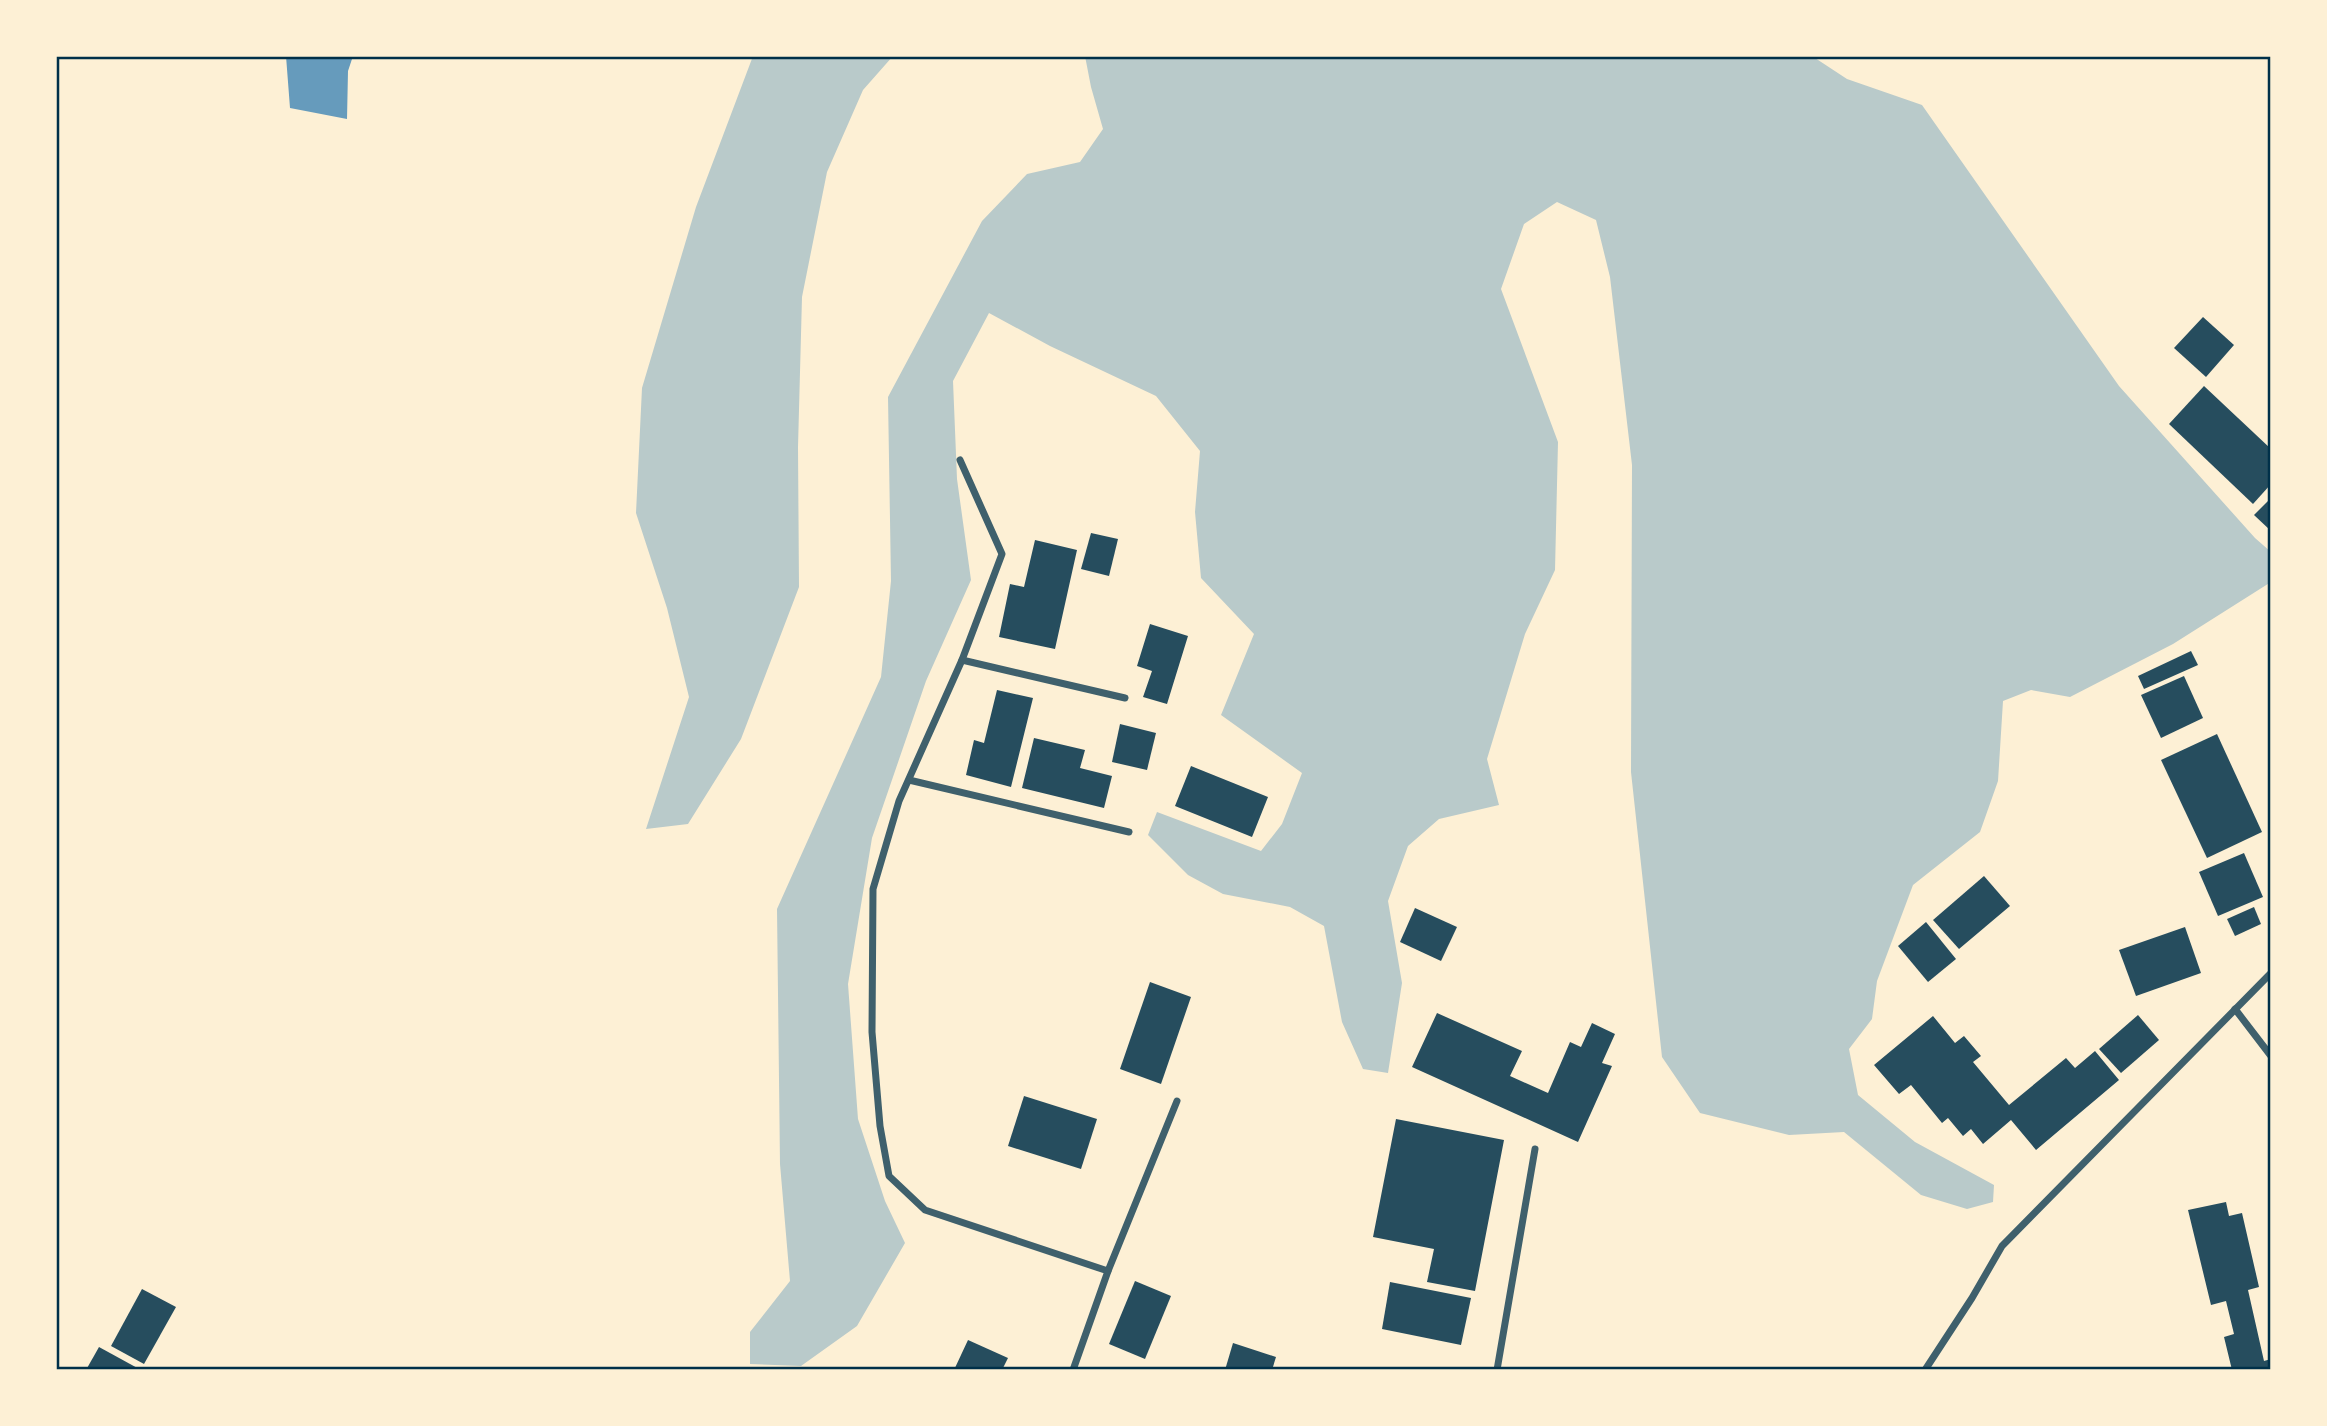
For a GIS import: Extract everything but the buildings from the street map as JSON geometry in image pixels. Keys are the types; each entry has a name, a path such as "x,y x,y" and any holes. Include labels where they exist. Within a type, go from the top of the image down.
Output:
{"street":[{"path":"960,460 1002,554 962,660 899,801 873,889 872,1032 880,1126 889,1175 925,1210 1108,1271"},
{"path":"962,660 1125,698"},
{"path":"909,780 1129,832"},
{"path":"1924,1370 1972,1298 2002,1246 2271,973"},
{"path":"2235,1009 2271,1056"},
{"path":"1073,1370 1108,1271 1177,1101"},
{"path":"1497,1370 1535,1149"}],"shaded area":[{"path":"753,56 893,56 863,90 827,172 802,297 798,447 799,587 741,739 688,824 646,829 689,697 667,608 636,513 642,388 696,207"},
{"path":"1085,56 1812,56 1847,79 1922,105 2119,386 2255,538 2271,552 2271,582 2173,644 2070,697 2031,690 2003,701 1998,781 1980,832 1913,885 1877,981 1872,1019 1849,1049 1858,1095 1915,1142 1994,1185 1993,1202 1967,1209 1921,1195 1844,1132 1789,1135 1700,1113 1662,1057 1631,772 1632,465 1610,277 1596,220 1557,202 1524,224 1501,289 1558,442 1555,570 1525,634 1487,759 1499,805 1439,819 1408,846 1388,901 1402,983 1388,1073 1363,1069 1342,1022 1324,926 1290,907 1223,894 1188,875 1148,835 1157,812 1261,851 1282,824 1302,773 1221,715 1254,634 1201,578 1195,512 1200,451 1156,396 1050,346 989,313 953,381 957,479 971,580 926,681 872,838 848,984 858,1119 885,1201 905,1243 857,1326 801,1366 750,1364 750,1332 790,1281 780,1164 777,909 881,677 891,581 888,397 982,221 1027,174 1080,162 1103,129"}],"water":[{"path":"286,56 353,56 348,71 347,119 290,108"}]}
